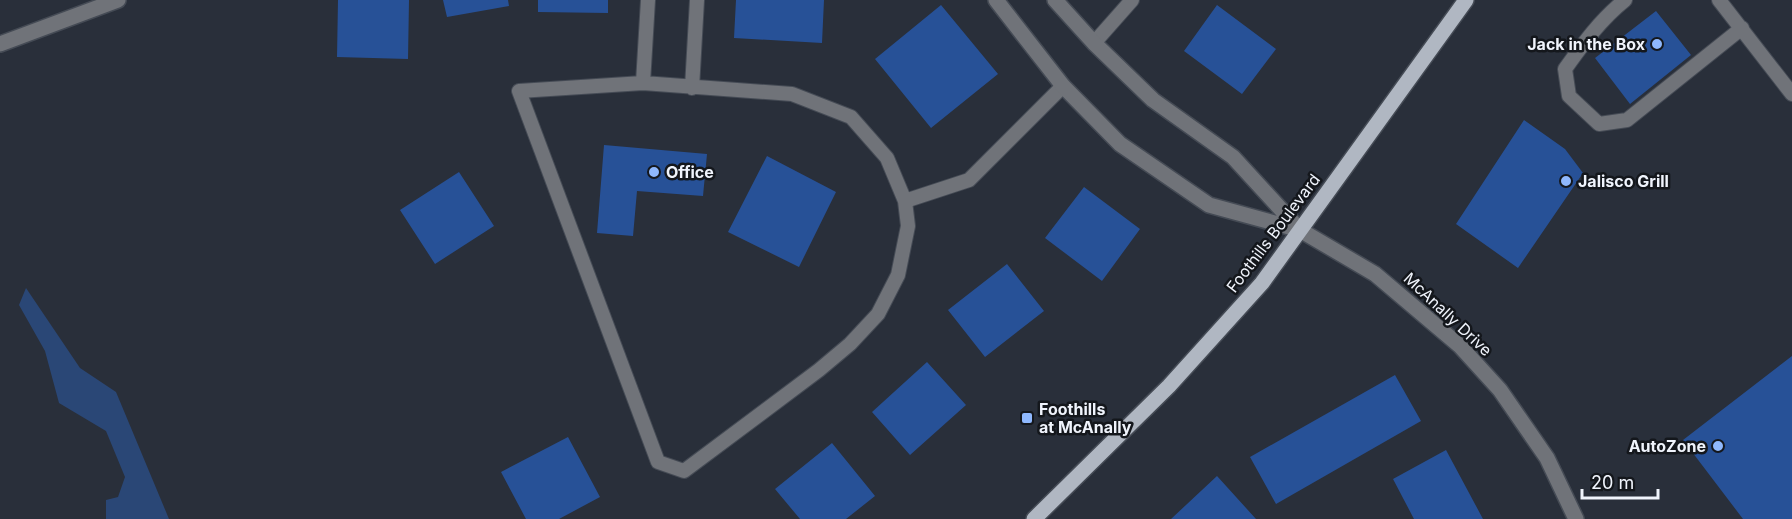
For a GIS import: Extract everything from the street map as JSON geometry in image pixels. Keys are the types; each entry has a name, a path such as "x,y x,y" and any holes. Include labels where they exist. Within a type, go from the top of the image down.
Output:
{"main road":[{"name":"Foothills Boulevard","path":"1034,519 1168,386 1262,283 1466,0"}],"street":[{"path":"0,44 118,0"},
{"name":"McAnally Drive","path":"996,0 1063,86 1120,144 1209,205 1300,230 1375,274 1460,346 1500,390 1547,458 1576,519"},
{"name":"McAnally Drive","path":"1055,0 1094,44 1153,100 1233,157 1300,230"}],"lane":[{"path":"643,83 648,0"},
{"path":"692,88 697,0"},
{"path":"1094,44 1132,0"},
{"path":"1625,0 1592,31 1565,69 1569,96 1599,124 1627,120 1742,28"},
{"path":"1719,0 1792,94"},
{"path":"643,83 692,88 792,94 851,117 886,158 904,201 908,226 898,275 878,314 857,336 810,377 684,471 658,462 519,91 643,83"},
{"path":"904,201 969,180 1063,86"}],"shaded area":[{"path":"26,288 80,368 116,392 169,519 106,519 106,500 118,497 125,477 106,431 59,403 45,351 19,305"}],"building":[{"path":"338,0 409,0 408,59 337,57"},
{"path":"443,0 508,0 509,6 447,17"},
{"path":"538,0 608,0 608,13 538,12"},
{"path":"736,0 824,0 822,43 734,38"},
{"path":"941,5 998,74 931,128 875,59"},
{"path":"1217,5 1276,49 1242,94 1184,51"},
{"path":"1656,11 1691,55 1630,104 1595,58"},
{"path":"1524,120 1565,149 1583,173 1518,268 1456,224"},
{"name":"Office","path":"604,145 707,154 703,196 637,191 633,236 597,233"},
{"path":"767,156 836,192 799,267 728,232"},
{"path":"459,172 494,226 435,264 400,210"},
{"path":"1084,187 1140,229 1102,281 1045,238"},
{"path":"1007,264 1044,311 985,357 948,310"},
{"path":"1792,356 1792,519 1743,519 1683,440"},
{"path":"927,362 966,405 910,455 872,412"},
{"path":"1395,375 1421,421 1276,504 1250,457"},
{"path":"568,437 600,497 559,519 526,519 501,472"},
{"path":"832,443 875,496 846,519 800,519 775,489"},
{"path":"1446,450 1483,519 1414,519 1393,479"},
{"path":"1217,476 1256,519 1171,519"}],"place":[{"name":"Jack in the Box","path":"1657,44"},
{"name":"Office","path":"654,172"},
{"name":"Jalisco Grill","path":"1566,181"},
{"name":"Foothills at McAnally","path":"1027,418"},
{"name":"AutoZone","path":"1718,446"}]}
